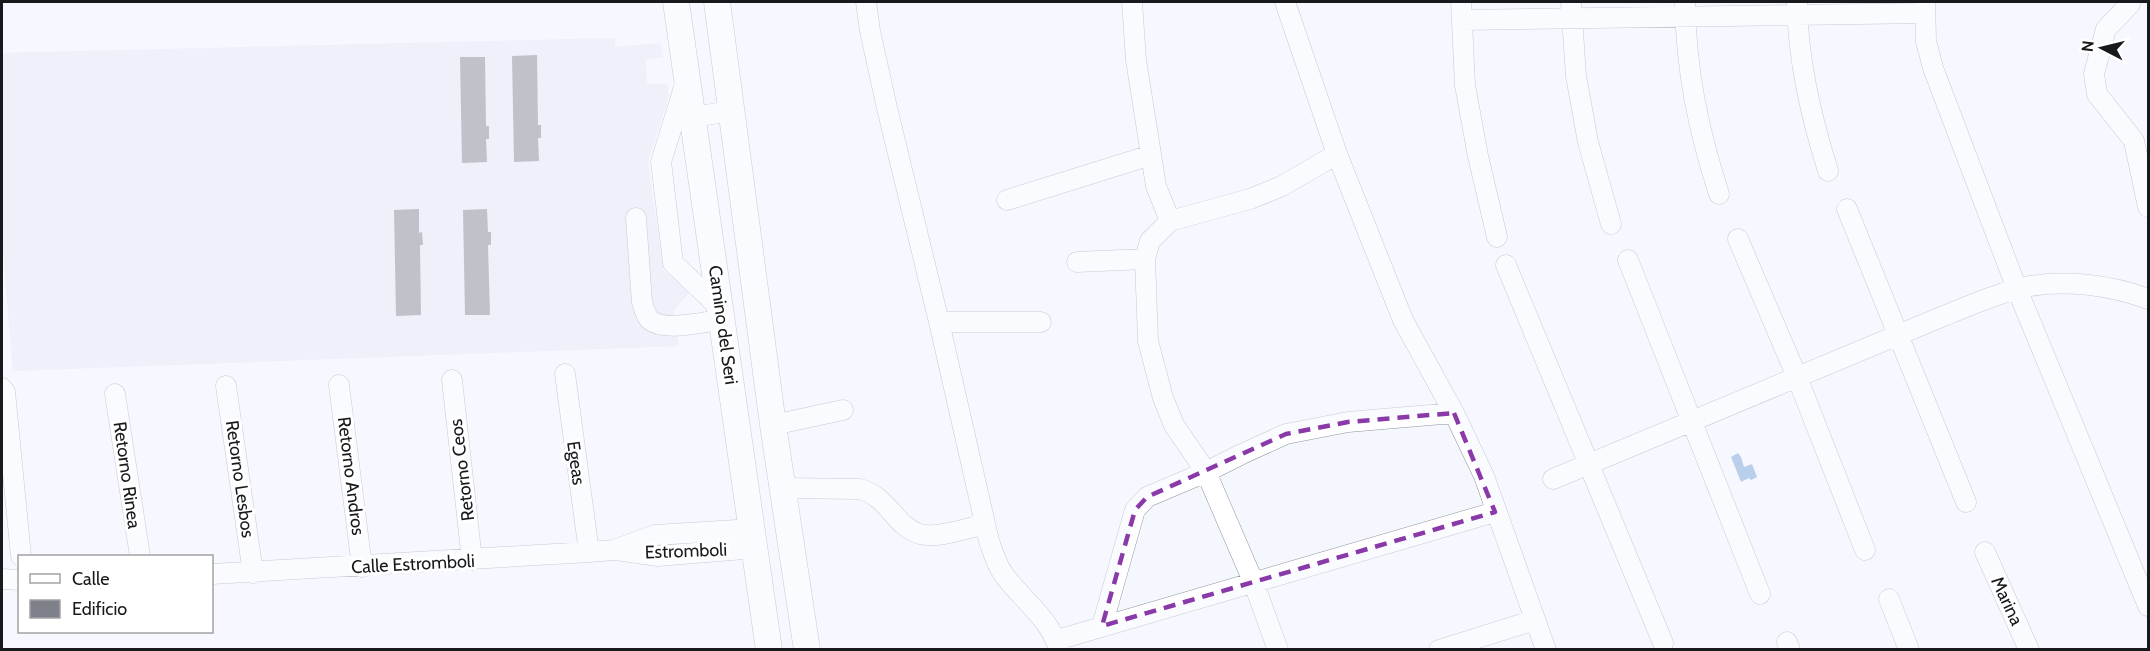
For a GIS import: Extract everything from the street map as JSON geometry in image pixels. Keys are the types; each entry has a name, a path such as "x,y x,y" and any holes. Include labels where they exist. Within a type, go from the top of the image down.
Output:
{"main road":[{"name":"Camino del Seri","path":"676,2 769,650"},
{"name":"Camino del Seri","path":"717,2 773,425 807,650"}],"street":[{"path":"866,2 880,75 985,524 995,558 1002,572 1044,619 1058,645 1102,626 1495,512"},
{"path":"1132,2 1136,60 1151,155 1158,195 1170,221"},
{"path":"1285,2 1336,154 1403,320 1418,351 1454,412 1484,476 1546,650"},
{"path":"2130,4 2106,29 2094,74 2097,94 2134,141 2148,207"},
{"path":"1497,237 1478,156 1465,85 1462,11 1925,7 1926,41 1934,68 2017,289 2148,606"},
{"path":"1797,8 1803,73 1811,112 1828,171"},
{"path":"1685,9 1691,88 1702,144 1719,194"},
{"path":"1571,10 1576,76 1588,142 1611,224"},
{"path":"636,218 642,302 651,321 675,327 721,314 673,263 661,162 687,78"},
{"path":"693,117 731,111"},
{"path":"1278,650 1253,582 1206,472 1174,425 1163,398 1146,328 1145,259 1150,241 1170,221 1250,199 1282,186 1336,154"},
{"path":"1007,200 1151,155"},
{"path":"1847,209 1966,502"},
{"path":"1738,239 1797,377 1865,549"},
{"path":"1077,262 1145,259"},
{"path":"1628,260 1760,594"},
{"path":"1506,265 1663,643"},
{"path":"1552,479 1899,334 2017,289 2065,284 2124,290 2148,299"},
{"path":"939,322 1041,322"},
{"name":"Egeas","path":"565,374 589,552"},
{"name":"Retorno Ceos","path":"452,380 472,560"},
{"name":"Retorno Andros","path":"339,385 362,567"},
{"name":"Retorno Lesbos","path":"226,386 253,573"},
{"path":"3,390 21,555"},
{"name":"Retorno Rinea","path":"116,394 140,555"},
{"path":"773,425 843,410"},
{"path":"1102,626 1135,510 1147,497 1286,434 1347,422 1454,412"},
{"path":"783,488 860,489 872,493 881,499 905,526 920,534 938,535 985,524"},
{"path":"655,535 658,556"},
{"name":"Estromboli","path":"614,550 655,535 754,539"},
{"name":"Estromboli","path":"614,550 658,556 754,539"},
{"name":"Calle Estromboli","path":"213,574 362,567 614,550"},
{"name":"Marina","path":"1984,552 2029,650"},
{"path":"2,579 18,580"},
{"path":"1889,599 1909,650"},
{"path":"1439,650 1535,620"}],"highlighted area":[{"path":"1454,413 1495,512 1102,626 1135,510 1147,497 1286,434 1348,422"}],"shaded area":[{"path":"615,38 615,47 660,43 663,57 646,59 647,84 667,84 669,96 648,161 663,270 689,293 673,311 679,346 13,371 2,241 2,53"}],"water":[{"path":"1738,453 1744,467 1752,464 1757,477 1741,482 1731,457"}],"building":[{"path":"537,55 538,125 541,125 541,138 538,138 539,161 514,162 512,56"},
{"path":"460,57 485,57 486,126 489,126 489,139 486,139 487,162 462,163"},
{"path":"419,209 419,233 422,232 423,245 420,245 421,315 396,316 394,210"},
{"path":"487,209 488,232 491,232 491,245 488,245 490,315 465,315 463,210"}]}
